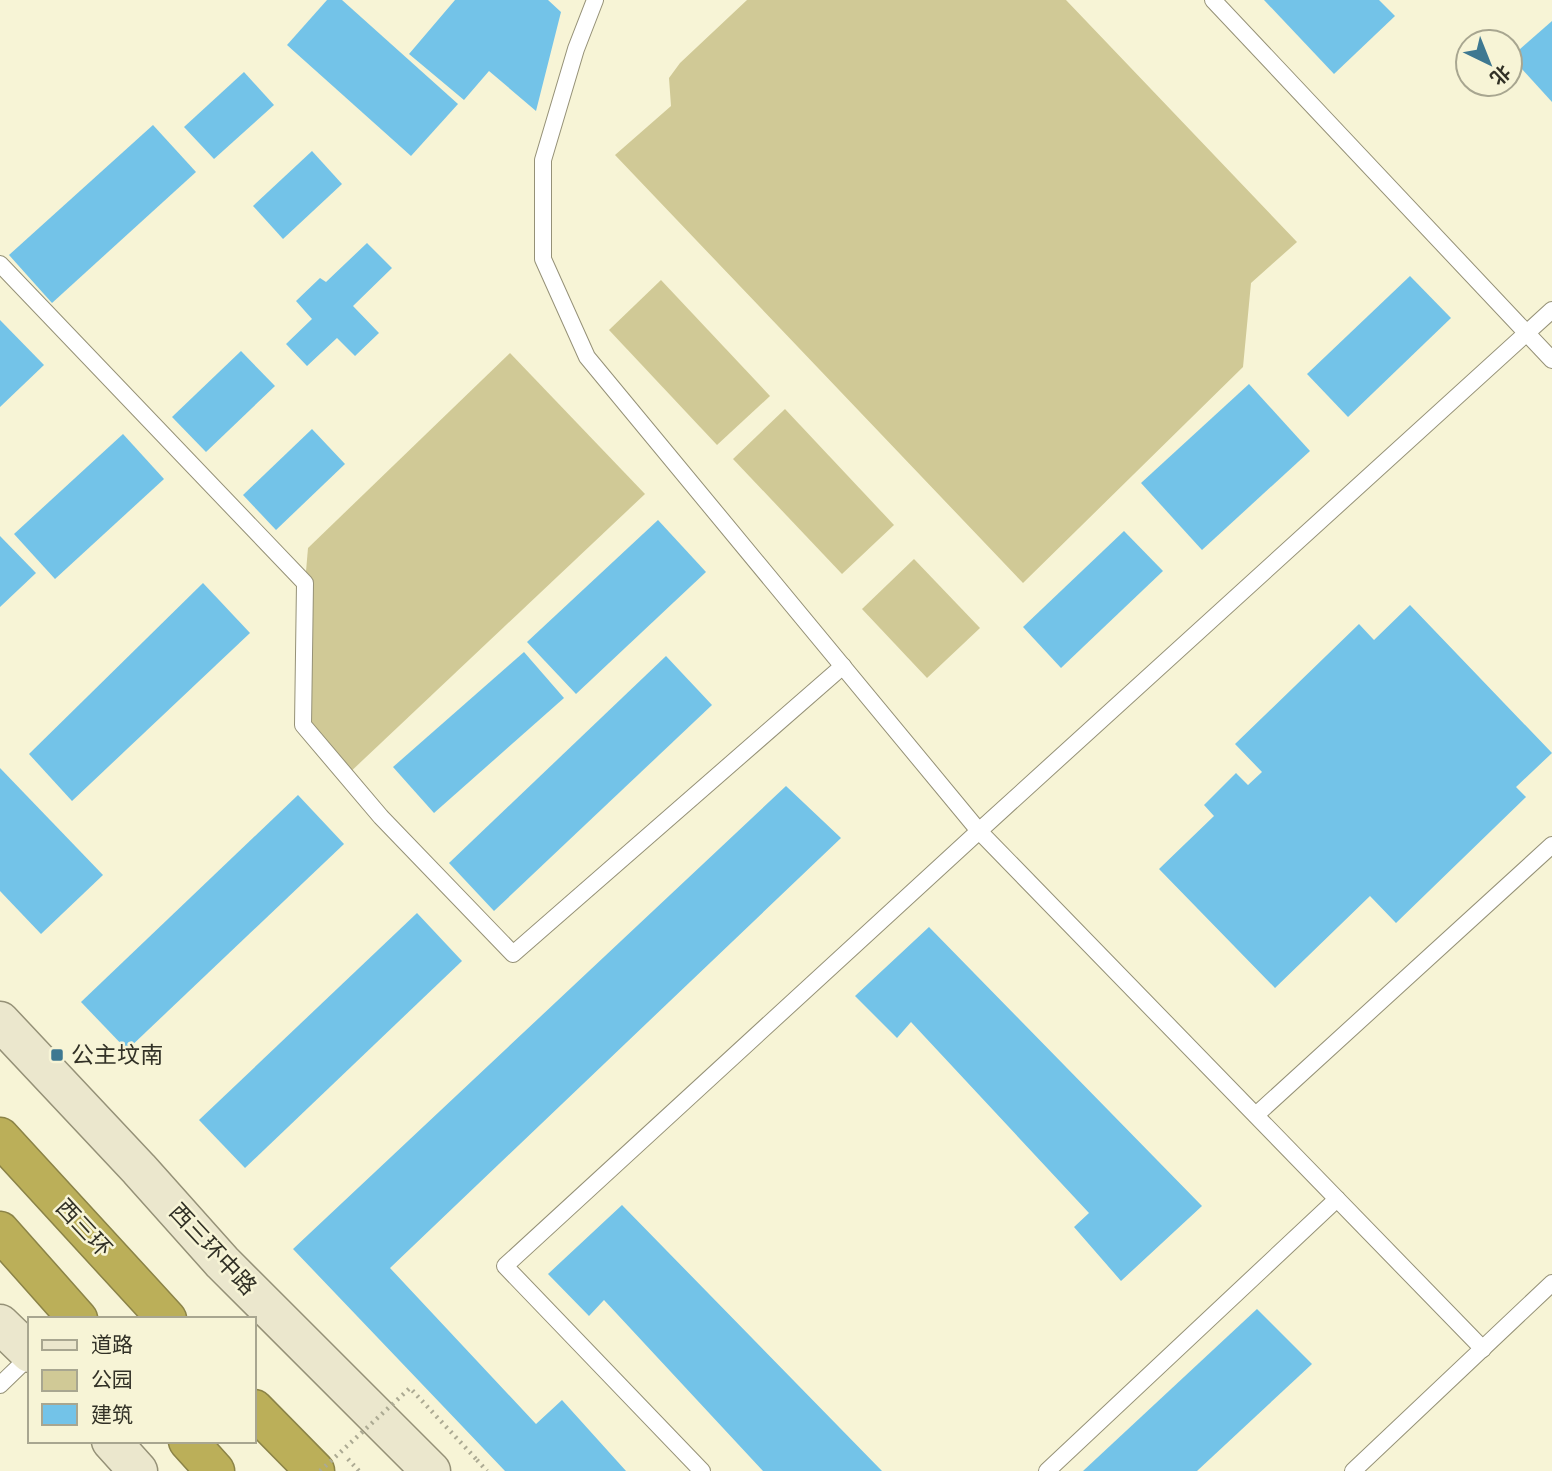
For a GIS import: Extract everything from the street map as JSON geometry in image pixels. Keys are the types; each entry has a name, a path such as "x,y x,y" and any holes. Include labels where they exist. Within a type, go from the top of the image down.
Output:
{"highway":[{"name":"西三环","path":"0,1137 165,1317"},
{"path":"0,1231 76,1317"},
{"path":"256,1411 317,1471"},
{"path":"190,1443 215,1471"}],"street":[{"name":"西三环中路","path":"0,1021 222,1262 431,1471"},
{"path":"0,1324 28,1353"},
{"path":"113,1443 138,1471"}],"lane":[{"path":"595,0 576,49 543,160 543,259 587,357 979,831 1483,1349"},
{"path":"1213,0 1552,360"},
{"path":"0,264 305,583 303,725 381,817 513,954 843,666"},
{"path":"702,1471 505,1266 1552,310"},
{"path":"1256,1115 1552,845"},
{"path":"1046,1471 1337,1199"},
{"path":"1353,1471 1552,1283"},
{"path":"0,1385 28,1357"}],"path":[{"path":"317,1471 410,1388 487,1471"}],"green space":[{"path":"747,0 1066,0 1297,242 1251,283 1243,367 1023,583 615,155 671,106 669,78 680,63"},
{"path":"661,280 770,396 717,445 609,330"},
{"path":"510,353 645,494 346,776 303,725 308,548"},
{"path":"785,409 894,525 842,574 733,459"},
{"path":"914,559 980,628 927,678 862,609"}],"building":[{"path":"327,0 342,0 458,104 411,156 287,45"},
{"path":"455,0 548,0 561,12 536,111 489,71 464,100 409,54"},
{"path":"1264,0 1379,0 1395,16 1334,74"},
{"path":"1552,21 1552,102 1524,71 1524,46"},
{"path":"244,72 274,105 214,159 184,127"},
{"path":"153,125 196,172 52,303 9,255"},
{"path":"312,151 342,184 283,239 253,206"},
{"path":"367,243 392,268 353,306 379,333 355,356 337,338 307,366 286,344 312,319 296,301 320,278 326,282"},
{"path":"1410,276 1451,318 1348,417 1307,374"},
{"path":"0,320 44,365 0,407"},
{"path":"241,351 275,386 206,452 172,417"},
{"path":"1249,384 1310,451 1202,550 1141,483"},
{"path":"312,429 345,464 276,530 243,495"},
{"path":"123,434 164,479 55,579 14,534"},
{"path":"658,520 706,572 576,694 527,642"},
{"path":"1124,531 1163,571 1061,668 1023,627"},
{"path":"0,536 36,573 0,607"},
{"path":"203,583 250,633 72,801 29,754"},
{"path":"1410,605 1552,753 1516,787 1526,797 1396,923 1370,896 1275,988 1159,869 1214,816 1204,805 1236,773 1248,785 1262,772 1235,744 1359,624 1374,640"},
{"path":"524,652 564,698 434,813 393,767"},
{"path":"666,656 712,705 494,911 449,863"},
{"path":"0,768 103,875 41,934 0,891"},
{"path":"786,786 841,838 390,1268 536,1424 562,1400 626,1471 505,1471 293,1249"},
{"path":"298,795 344,844 127,1050 81,1002"},
{"path":"417,913 462,961 245,1168 199,1120"},
{"path":"929,927 1202,1206 1121,1281 1074,1227 1089,1213 911,1022 897,1038 855,996"},
{"path":"622,1205 882,1471 763,1471 604,1300 589,1316 548,1274"},
{"path":"1257,1309 1312,1364 1197,1471 1083,1471"}],"place":[{"name":"公主坟南","path":"57,1055"}]}
